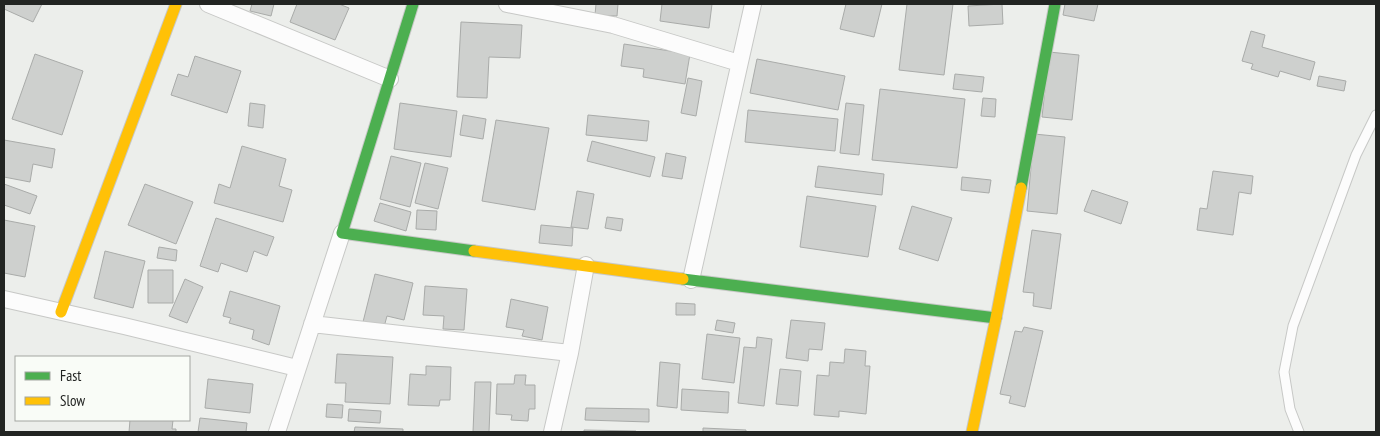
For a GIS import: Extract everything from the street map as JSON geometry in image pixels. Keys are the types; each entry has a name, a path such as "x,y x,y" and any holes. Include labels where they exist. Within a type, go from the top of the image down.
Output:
{"street":[{"path":"61,312 176,4"},
{"path":"208,4 390,79"},
{"path":"277,432 342,233 413,4"},
{"path":"507,4 614,25 739,63"},
{"path":"690,280 753,4"},
{"path":"972,432 996,318 1055,4"},
{"path":"342,233 690,280 996,318"},
{"path":"552,432 570,353 586,265"},
{"path":"4,299 297,368"},
{"path":"312,324 570,353"}],"lane":[{"path":"1298,432 1290,409 1284,372 1293,326 1356,155 1376,115"}],"building":[{"path":"4,4 42,4 33,22 4,9"},
{"path":"252,4 274,4 271,16 250,11"},
{"path":"297,4 339,4 349,8 335,40 290,22"},
{"path":"596,4 618,4 617,16 595,15"},
{"path":"662,4 712,4 709,28 660,21"},
{"path":"846,4 882,4 874,37 840,29"},
{"path":"907,4 953,4 944,75 899,70"},
{"path":"1002,4 1003,24 969,26 968,6"},
{"path":"1065,4 1098,4 1094,21 1063,15"},
{"path":"461,22 522,25 520,58 489,57 487,98 457,97"},
{"path":"1251,31 1265,35 1262,47 1315,62 1310,80 1280,71 1278,77 1251,69 1253,64 1242,61"},
{"path":"624,44 690,54 685,84 643,77 644,69 621,66"},
{"path":"1049,52 1079,55 1072,120 1042,117"},
{"path":"35,54 83,71 62,135 12,119"},
{"path":"195,56 241,71 227,113 171,95 178,74 188,77"},
{"path":"757,59 845,76 838,110 750,93"},
{"path":"955,74 984,77 982,92 953,89"},
{"path":"1319,76 1346,81 1344,91 1317,86"},
{"path":"688,78 702,81 696,116 681,113"},
{"path":"880,89 965,99 957,168 872,160"},
{"path":"983,98 996,99 995,117 981,116"},
{"path":"250,103 265,105 263,128 248,126"},
{"path":"400,103 457,111 451,157 394,149"},
{"path":"846,103 864,105 859,155 840,153"},
{"path":"748,110 838,119 835,151 745,142"},
{"path":"463,115 486,119 483,139 460,135"},
{"path":"588,115 649,121 647,141 586,135"},
{"path":"496,120 549,128 535,210 482,201"},
{"path":"1034,134 1065,137 1057,214 1027,211"},
{"path":"4,140 55,149 52,168 33,164 30,182 4,177"},
{"path":"592,141 655,157 650,177 587,161"},
{"path":"242,146 286,159 279,186 292,190 283,222 214,203 219,184 230,188"},
{"path":"666,153 686,157 682,179 662,176"},
{"path":"391,156 421,163 410,207 380,199"},
{"path":"425,163 448,168 438,209 415,203"},
{"path":"818,166 884,174 882,195 815,187"},
{"path":"1213,171 1253,176 1251,194 1239,192 1233,235 1197,230 1200,208 1207,209"},
{"path":"962,177 991,180 989,193 961,190"},
{"path":"4,184 37,196 30,214 4,205"},
{"path":"145,184 193,202 176,244 128,225"},
{"path":"1092,190 1128,202 1121,224 1084,211"},
{"path":"577,191 594,194 588,229 571,227"},
{"path":"807,196 876,206 868,257 800,247"},
{"path":"380,203 411,212 406,231 374,221"},
{"path":"912,206 952,218 938,261 899,249"},
{"path":"417,210 437,211 436,230 416,229"},
{"path":"607,217 623,219 621,231 605,228"},
{"path":"216,218 274,237 267,256 254,251 247,272 221,263 218,272 200,266"},
{"path":"4,220 35,226 25,277 4,273"},
{"path":"541,225 573,228 572,246 539,243"},
{"path":"1032,230 1061,234 1051,309 1033,306 1034,293 1023,292"},
{"path":"159,247 177,250 176,261 157,258"},
{"path":"105,251 145,261 133,308 94,298"},
{"path":"148,270 173,270 173,303 148,303"},
{"path":"375,274 413,283 404,320 387,316 384,327 363,322"},
{"path":"185,279 203,287 187,323 169,316"},
{"path":"425,286 467,289 464,330 443,329 444,316 423,315"},
{"path":"230,291 280,306 269,345 252,339 254,330 229,323 231,318 223,316"},
{"path":"511,299 548,307 542,340 522,336 524,330 506,327"},
{"path":"676,303 695,304 695,315 676,315"},
{"path":"717,320 735,323 733,333 715,330"},
{"path":"791,320 825,323 822,350 809,349 808,361 786,358"},
{"path":"1024,327 1043,331 1025,407 1009,403 1011,396 1000,394 1015,331 1022,332"},
{"path":"707,334 740,338 734,383 702,379"},
{"path":"757,337 772,339 764,406 738,403 744,347 756,348"},
{"path":"845,349 866,351 865,366 870,366 866,414 839,411 839,417 814,415 817,375 829,376 830,362 844,363"},
{"path":"337,354 393,357 390,404 345,402 346,383 335,383"},
{"path":"660,362 680,364 677,408 657,406"},
{"path":"426,366 451,367 450,400 440,400 439,406 408,405 410,374 426,375"},
{"path":"780,369 801,371 798,406 776,404"},
{"path":"515,375 526,375 525,385 535,385 535,409 529,409 528,421 511,420 512,415 496,414 497,384 514,384"},
{"path":"208,379 253,384 250,413 205,408"},
{"path":"475,382 491,382 489,432 473,432"},
{"path":"682,389 729,392 728,413 681,410"},
{"path":"327,404 343,405 342,418 326,417"},
{"path":"586,408 649,409 649,422 585,420"},
{"path":"349,409 381,411 380,423 348,421"},
{"path":"200,418 247,423 246,432 198,432"},
{"path":"130,421 173,421 172,429 176,429 176,432 129,432"},
{"path":"355,427 403,429 403,432 354,432"},
{"path":"703,428 746,430 746,432 703,432"},
{"path":"584,430 636,431 636,432 584,432"}],"traffic: fast":[{"path":"413,4 342,233 474,251"},
{"path":"1021,188 1055,4"},
{"path":"683,279 996,318"}],"traffic: slow":[{"path":"61,312 176,4"},
{"path":"972,432 1021,188"},
{"path":"474,251 683,279"}]}
